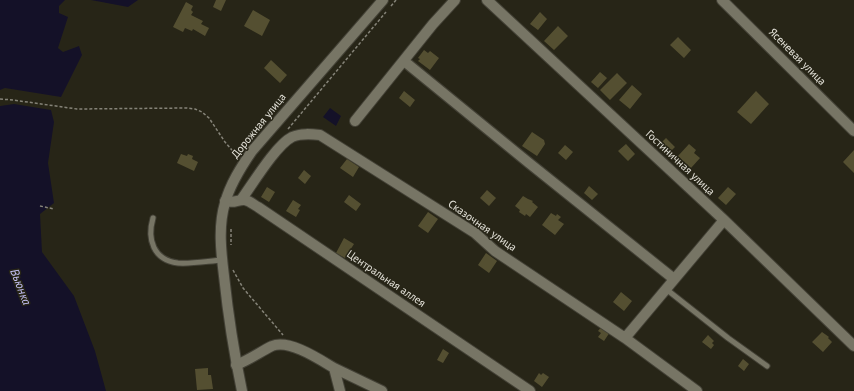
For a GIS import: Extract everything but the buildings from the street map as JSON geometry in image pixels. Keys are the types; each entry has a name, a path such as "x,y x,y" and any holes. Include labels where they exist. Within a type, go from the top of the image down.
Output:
{"street":[{"path":"355,122 455,0"},
{"name":"Гостиничная улица","path":"487,0 724,220 854,346"},
{"name":"Ясеневая улица","path":"722,0 854,131"},
{"name":"Дорожная улица","path":"242,391 236,365 229,320 222,260 221,228 225,201 235,176 242,164 270,129 387,3"},
{"path":"404,61 674,279"},
{"name":"Сказочная улица","path":"240,200 278,148 292,137 305,134 320,135 475,232 495,250 625,338 697,391"},
{"name":"Центральная аллея","path":"225,201 234,203 240,200 245,200 258,207 530,391"},
{"path":"625,338 724,220"},
{"path":"236,365 249,360 272,346 280,344 302,349 334,368 382,391"},
{"path":"334,368 340,391"}],"lane":[{"path":"153,218 150,231 152,244 159,254 166,259 172,262 180,263 222,260"},
{"path":"666,289 728,338 767,366"}],"path":[{"path":"387,3 396,0"},
{"path":"287,130 386,12"},
{"path":"0,100 13,100 77,109 195,109 202,112 209,118 242,164"},
{"path":"40,206 54,209"},
{"path":"231,226 231,247"},
{"path":"233,277 233,270 244,288 280,333 286,337"}],"water":[{"path":"0,0 65,0 59,6 59,13 68,17 58,48 63,52 79,46 82,55 61,97 5,88 0,90"},
{"path":"91,0 138,0 128,7"},
{"name":"Вьюнка","path":"14,104 51,110 54,122 48,163 54,203 40,214 42,252 74,296 95,351 106,391 0,391 0,106"},
{"path":"330,108 341,116 336,126 323,117"}]}
